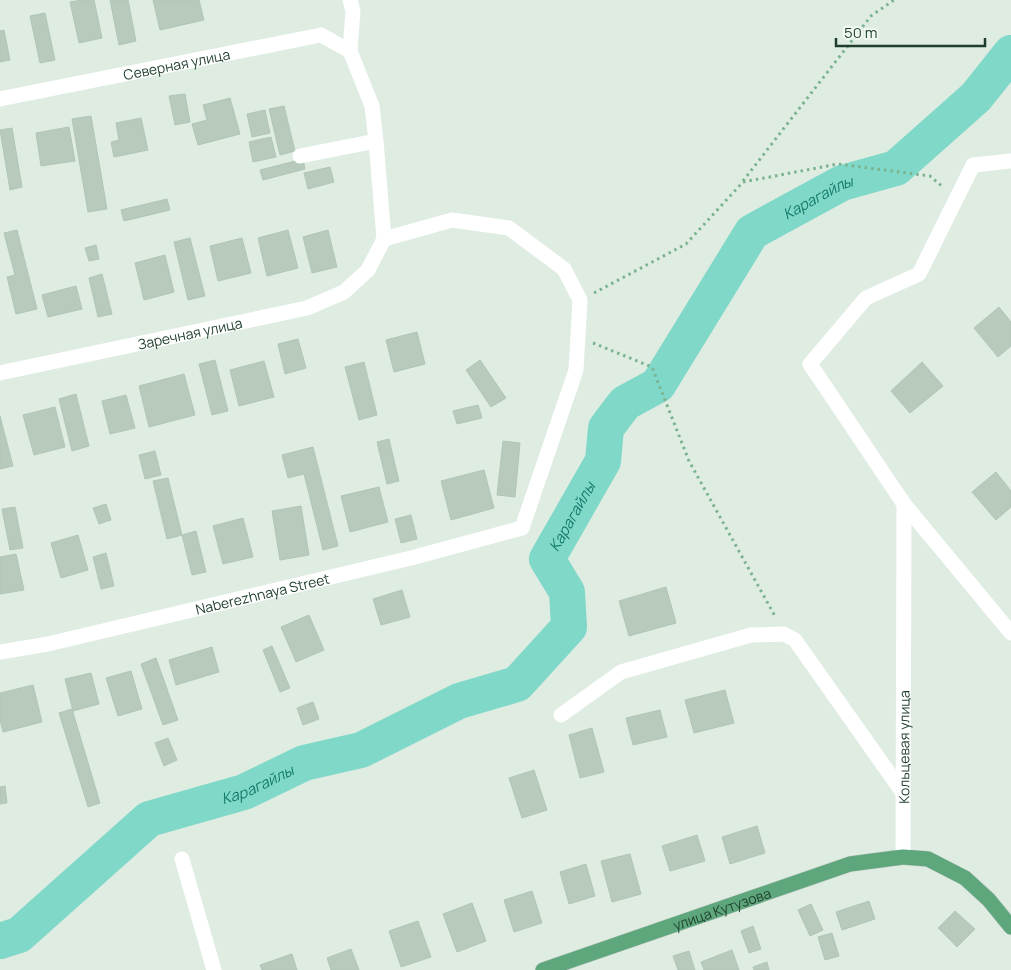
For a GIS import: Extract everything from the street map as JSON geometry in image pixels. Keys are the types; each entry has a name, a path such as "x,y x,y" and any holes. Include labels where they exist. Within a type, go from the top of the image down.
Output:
{"main road":[{"path":"903,857 928,859 965,878 989,900 1011,927"},
{"name":"улица Кутузова","path":"544,970 850,864 903,857"}],"street":[{"path":"350,0 353,11 350,51 372,106 384,239 452,220 509,228 564,270 580,300 578,337"},
{"name":"Северная улица","path":"0,99 320,35 350,51"},
{"path":"300,156 376,141"},
{"path":"1011,160 973,165 919,274 866,298 810,364 904,504 1011,632"},
{"name":"Заречная улица","path":"0,373 307,308 344,292 368,270 384,239"},
{"name":"Naberezhnaya Street","path":"0,652 48,644 383,565 522,528 576,370 578,337"},
{"name":"Кольцевая улица","path":"903,857 904,504"},
{"path":"561,715 620,672 751,634 784,634 795,640 903,793"},
{"path":"182,859 214,970"}],"path":[{"path":"580,300 686,244 743,182 872,16 894,0"},
{"path":"743,182 838,164 930,176 956,198"},
{"path":"578,337 652,367 689,461 784,634"}],"building":[{"path":"94,0 102,38 79,43 70,2"},
{"path":"110,0 128,0 136,41 119,45"},
{"path":"153,0 199,0 204,20 160,30"},
{"path":"45,13 55,60 40,63 30,16"},
{"path":"4,30 10,60 0,62 0,31"},
{"path":"185,94 190,122 175,125 169,96"},
{"path":"230,98 240,134 198,145 192,124 207,120 203,105"},
{"path":"284,106 295,151 280,155 269,109"},
{"path":"265,110 270,133 252,137 247,114"},
{"path":"91,116 107,209 88,212 72,119"},
{"path":"141,118 148,150 114,157 111,142 119,140 116,123"},
{"path":"69,127 75,161 41,166 36,133"},
{"path":"12,128 22,187 10,190 0,130"},
{"path":"271,137 276,157 253,162 249,142"},
{"path":"303,159 305,169 263,180 260,170"},
{"path":"330,167 334,182 308,189 304,173"},
{"path":"167,199 170,210 124,221 121,210"},
{"path":"17,230 37,309 16,314 7,277 15,275 4,233"},
{"path":"288,230 298,268 267,276 258,238"},
{"path":"328,230 337,267 312,273 303,237"},
{"path":"190,238 205,296 188,300 174,242"},
{"path":"242,238 251,273 218,281 210,246"},
{"path":"96,245 99,259 89,261 85,248"},
{"path":"165,255 174,292 144,300 135,263"},
{"path":"102,274 112,314 98,317 89,278"},
{"path":"76,286 82,309 48,317 42,295"},
{"path":"999,307 1011,322 1011,346 998,357 974,328"},
{"path":"417,332 425,364 394,372 386,340"},
{"path":"298,339 306,368 285,374 278,344"},
{"path":"215,360 228,411 212,415 199,364"},
{"path":"480,360 506,398 491,407 466,370"},
{"path":"264,361 274,397 239,406 230,370"},
{"path":"364,362 377,415 359,420 345,367"},
{"path":"922,362 943,386 910,413 891,391"},
{"path":"184,374 195,415 149,427 139,386"},
{"path":"76,394 89,446 72,451 59,399"},
{"path":"126,395 135,428 110,434 102,401"},
{"path":"478,405 482,418 457,424 453,411"},
{"path":"55,407 65,447 34,455 23,415"},
{"path":"0,416 13,466 0,469"},
{"path":"389,439 399,481 387,484 377,442"},
{"path":"503,441 520,443 515,497 497,495"},
{"path":"313,447 338,546 323,550 304,474 288,478 282,455"},
{"path":"155,451 161,475 145,479 139,455"},
{"path":"484,470 494,508 451,520 441,481"},
{"path":"996,472 1011,491 1011,507 996,520 972,492"},
{"path":"168,478 182,535 167,539 153,481"},
{"path":"379,487 388,522 350,532 341,496"},
{"path":"106,504 111,520 99,524 93,508"},
{"path":"301,506 309,555 280,560 272,511"},
{"path":"15,507 23,548 10,550 2,509"},
{"path":"411,515 417,539 401,543 395,519"},
{"path":"243,518 253,557 223,564 213,526"},
{"path":"196,531 206,572 192,575 182,535"},
{"path":"78,535 88,570 61,578 51,543"},
{"path":"106,553 114,586 101,589 93,557"},
{"path":"16,554 24,590 0,594 0,557"},
{"path":"666,587 676,623 629,636 619,601"},
{"path":"402,590 410,617 381,625 373,599"},
{"path":"309,615 324,650 296,662 281,627"},
{"path":"272,646 290,688 280,692 263,650"},
{"path":"212,647 219,672 176,685 169,660"},
{"path":"156,658 178,720 163,725 141,664"},
{"path":"131,671 142,709 118,716 106,678"},
{"path":"91,673 99,704 73,711 65,679"},
{"path":"33,685 42,722 3,732 0,720 0,693"},
{"path":"725,690 734,723 694,733 685,700"},
{"path":"313,702 319,719 303,725 297,708"},
{"path":"72,709 100,803 88,807 59,713"},
{"path":"660,710 667,737 633,745 626,718"},
{"path":"592,728 604,772 580,778 569,735"},
{"path":"168,738 177,760 164,766 155,743"},
{"path":"534,770 547,810 522,818 509,778"},
{"path":"5,786 7,803 0,804 0,787"},
{"path":"757,826 765,853 730,864 722,837"},
{"path":"697,835 705,861 670,871 662,846"},
{"path":"630,854 641,894 612,902 601,861"},
{"path":"586,864 595,896 569,904 560,872"},
{"path":"532,891 542,923 514,932 504,900"},
{"path":"869,901 875,919 842,930 836,912"},
{"path":"472,903 486,941 457,952 443,914"},
{"path":"811,904 823,930 810,936 798,910"},
{"path":"955,911 975,929 957,947 938,928"},
{"path":"418,921 431,957 401,967 389,931"},
{"path":"753,926 761,949 749,953 741,931"},
{"path":"832,933 839,956 825,960 818,937"},
{"path":"351,949 359,970 331,970 327,958"},
{"path":"732,950 739,970 704,970 701,962"},
{"path":"689,951 695,970 678,970 673,956"},
{"path":"292,954 297,970 262,970 260,965"},
{"path":"767,962 769,970 754,970 753,967"}],"waterway":[{"name":"Карагайлы","path":"0,941 19,935 149,819 244,792 304,763 361,750 459,701 517,684 569,627 567,592 547,559 603,461 606,428 625,403 658,385 752,232 842,183 896,168 976,97 1011,53"}]}
